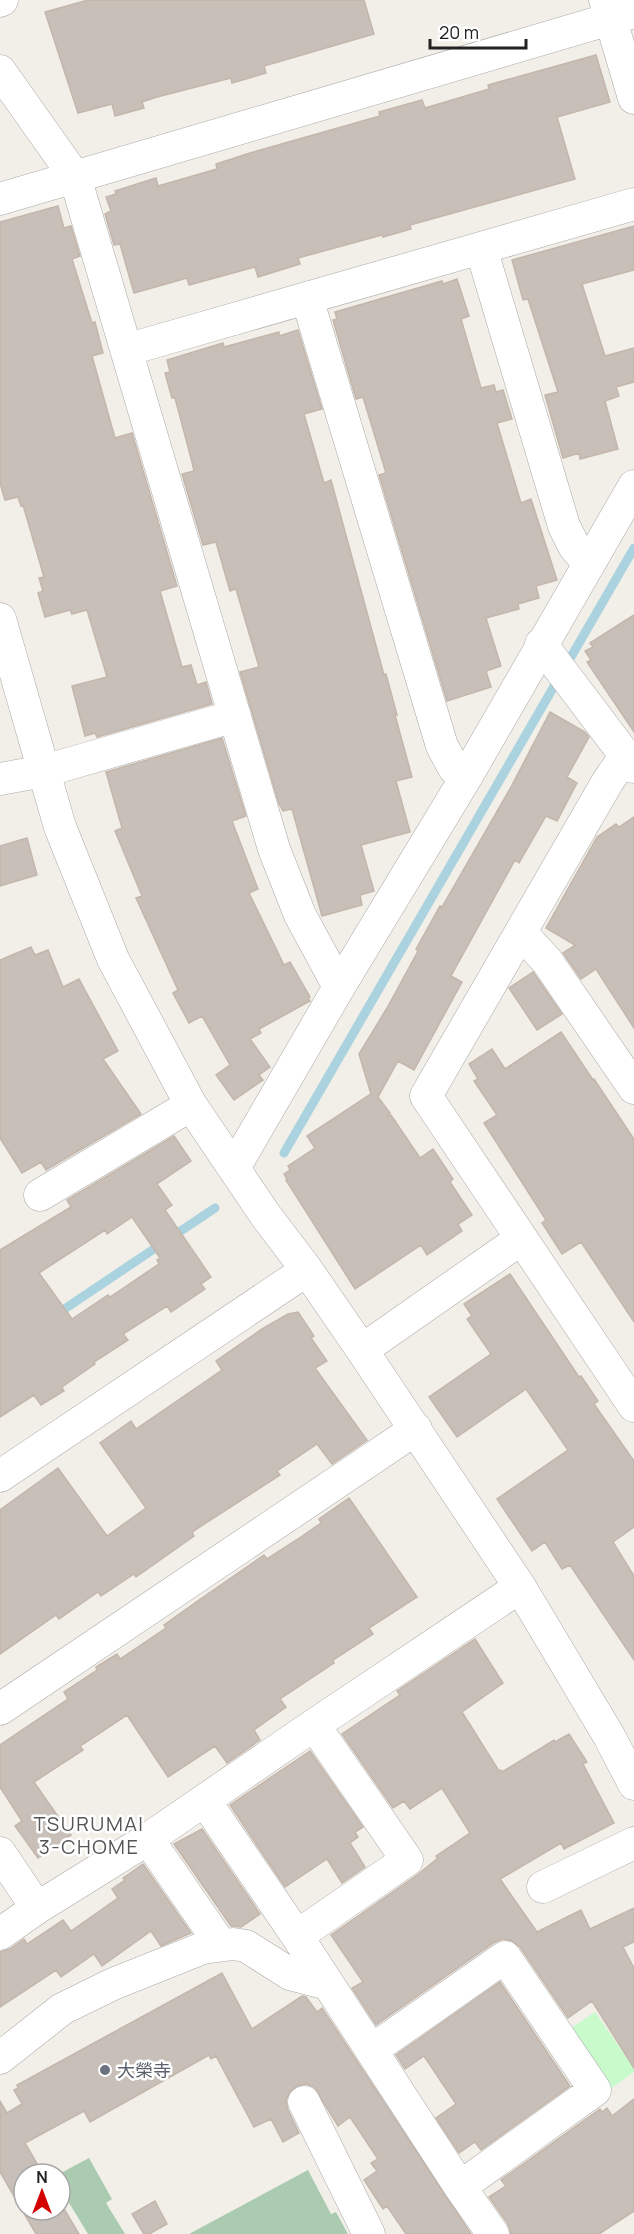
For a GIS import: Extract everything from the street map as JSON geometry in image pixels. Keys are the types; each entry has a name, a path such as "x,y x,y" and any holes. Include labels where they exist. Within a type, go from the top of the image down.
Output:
{"street":[{"path":"0,199 617,10 634,98"},
{"path":"0,71 75,177 274,849 300,915 339,987"},
{"path":"126,350 634,204"},
{"path":"481,248 564,526 574,546 589,564"},
{"path":"307,298 442,746 454,768 465,779"},
{"path":"234,1168 339,987 465,779 634,486"},
{"path":"0,619 60,827 113,958 190,1105 362,1350 520,1587 609,1736 634,1784"},
{"path":"542,644 630,761 608,782 426,1096 634,1407"},
{"path":"0,778 44,771 235,716"},
{"path":"521,933 547,961 634,1089"},
{"path":"40,1195 190,1105"},
{"path":"362,1350 522,1239"},
{"path":"0,1476 307,1270"},
{"path":"0,1709 416,1429"},
{"path":"0,1934 205,1801 520,1587"},
{"path":"297,1936 407,1860 314,1725"},
{"path":"205,1801 297,1936 493,2234"},
{"path":"148,1839 221,1945"},
{"path":"543,1887 634,1843"},
{"path":"0,1853 37,1908"},
{"path":"0,2058 62,2009 113,1984 203,1948 233,1944 246,1946 290,1974 328,1984"},
{"path":"372,2050 505,1957 595,2090 460,2187"},
{"path":"304,2102 369,2234"}],"green space":[{"path":"595,2012 634,2068 634,2072 610,2089 570,2029"},
{"path":"89,2158 112,2199 106,2203 125,2234 88,2234 72,2208 72,2167"},
{"path":"308,2170 331,2214 336,2212 348,2234 189,2234"}],"building":[{"path":"88,0 364,0 374,34 264,66 266,73 232,83 231,78 157,97 142,102 144,108 115,116 112,104 78,113 45,12"},
{"path":"596,55 610,102 557,117 575,179 410,225 411,229 383,237 382,235 298,258 300,264 258,277 255,267 189,285 187,278 134,293 120,244 114,245 105,214 111,211 106,197 116,194 115,191 156,178 158,186 217,169 216,164 250,153 380,116 379,112 422,100 425,108 489,89 488,85"},
{"path":"58,206 64,228 71,226 80,256 72,259 92,323 95,322 103,353 92,356 115,438 132,433 177,586 160,591 182,667 191,665 197,685 206,682 212,704 97,737 95,733 85,736 72,686 107,677 87,610 72,614 70,610 45,617 38,593 43,591 39,578 44,577 23,505 21,506 18,497 5,500 0,483 0,222"},
{"path":"634,226 634,270 582,284 605,356 634,348 634,382 616,387 619,396 605,401 618,449 580,459 579,453 563,458 545,395 558,392 528,299 523,300 512,260"},
{"path":"457,279 469,316 461,319 481,388 494,385 496,392 503,390 512,419 497,423 521,503 531,499 557,580 536,586 539,598 518,604 519,609 486,618 501,666 486,671 491,687 447,701 379,475 386,473 363,397 356,399 333,320 337,319 335,312 442,281 443,284"},
{"path":"298,330 322,409 304,414 324,483 331,480 384,675 386,674 412,777 396,781 410,832 361,845 374,891 360,895 362,905 322,916 292,809 283,811 279,804 240,672 259,667 236,589 230,591 216,542 203,545 182,474 194,471 175,398 172,398 165,373 170,372 167,360 223,343 224,347 279,332 279,336"},
{"path":"634,615 634,732 587,662 591,660 585,651 593,647 590,643"},
{"path":"550,712 585,732 589,737 567,777 577,783 557,821 546,816 519,863 515,860 451,976 462,982 414,1070 398,1061 378,1097 390,1113 387,1117 391,1115 420,1158 433,1149 453,1179 450,1182 472,1215 458,1224 462,1231 427,1255 421,1245 355,1289 284,1174 290,1170 288,1166 315,1148 307,1136 371,1094 359,1054 387,1008 440,906 442,907 511,787"},
{"path":"222,738 246,816 232,821 258,889 249,893 284,965 290,962 310,997 308,998 310,1001 259,1029 261,1033 250,1039 270,1067 259,1075 263,1080 234,1100 216,1075 230,1065 202,1016 189,1023 173,993 178,990 136,898 142,896 115,831 122,828 106,772"},
{"path":"634,817 634,1028 596,969 581,979 563,953 575,945 546,928 597,837 616,824 619,827"},
{"path":"27,838 37,875 0,886 0,846"},
{"path":"31,947 35,955 48,950 63,987 79,979 118,1051 103,1059 141,1114 46,1170 41,1162 22,1173 0,1138 0,960"},
{"path":"533,972 562,1014 537,1030 509,988"},
{"path":"561,1032 634,1139 634,1322 581,1242 562,1254 542,1223 546,1220 484,1123 497,1115 474,1081 478,1079 469,1064 492,1049 505,1069"},
{"path":"174,1136 191,1161 157,1184 172,1205 165,1210 211,1277 201,1284 205,1289 171,1312 167,1306 123,1334 128,1340 94,1362 95,1364 62,1387 64,1391 41,1405 34,1395 0,1417 0,1250 71,1207 67,1200","holes":["132,1217 160,1258 157,1260 159,1264 72,1319 39,1273 105,1230 107,1234"]},
{"path":"510,1274 579,1377 581,1376 598,1401 594,1404 634,1461 634,1527 613,1542 634,1576 634,1660 570,1565 562,1569 545,1542 532,1551 497,1499 568,1450 526,1389 457,1437 429,1397 491,1354 467,1319 472,1316 464,1304"},
{"path":"298,1312 314,1336 311,1338 327,1361 315,1368 367,1440 332,1464 317,1444 277,1471 280,1475 192,1532 194,1536 136,1577 134,1574 101,1596 98,1592 59,1619 56,1615 0,1654 0,1510 58,1468 107,1536 146,1508 100,1443 131,1421 136,1429 222,1370 216,1361 262,1329 288,1314"},
{"path":"349,1498 417,1597 369,1628 373,1634 280,1699 286,1707 254,1730 260,1740 227,1763 215,1746 168,1777 127,1715 80,1746 83,1750 34,1782 71,1835 38,1858 15,1826 22,1821 0,1787 0,1745 68,1699 64,1692 97,1670 96,1667 117,1654 120,1659 166,1628 164,1625 264,1555 267,1559 321,1523 319,1519"},
{"path":"475,1639 503,1683 462,1712 499,1771 502,1772 554,1740 555,1742 569,1734 587,1762 583,1764 614,1823 564,1849 561,1843 500,1879 537,1932 581,1910 590,1929 634,1908 634,1942 623,1947 634,1968 634,2068 592,2001 568,2018 520,1947 512,1941 503,1939 495,1942 376,2025 352,1988 363,1982 331,1935 417,1875 438,1858 436,1856 470,1833 442,1788 410,1809 404,1801 393,1808 342,1734 400,1695 397,1691"},
{"path":"310,1751 363,1827 355,1832 358,1837 350,1843 365,1867 342,1883 327,1859 285,1887 230,1805"},
{"path":"202,1829 260,1914 241,1927 231,1926 174,1844"},
{"path":"143,1864 191,1933 161,1946 151,1931 102,1966 94,1954 61,1977 56,1970 0,2007 0,1952 10,1949 24,1939 27,1944 63,1920 71,1931 118,1898 112,1889"},
{"path":"222,1973 252,2029 302,1996 306,1997 317,2012 322,2008 471,2234 406,2234 387,2206 383,2209 364,2180 377,2171 371,2163 378,2159 350,2117 338,2126 314,2087 306,2084 297,2086 289,2093 286,2101 299,2133 283,2142 271,2119 254,2127 216,2056 211,2059 209,2055 90,2122 84,2111 25,2143 36,2162 12,2162 12,2193 0,2172 0,2101 7,2113 22,2104 14,2090 18,2088 17,2085"},
{"path":"500,1982 570,2086 481,2150 475,2142 459,2153 436,2118 456,2104 424,2056 405,2069 396,2055"},
{"path":"634,2099 634,2211 599,2234 511,2234 508,2224 489,2197 506,2186 501,2180 600,2109 602,2112 607,2108 612,2116"},
{"path":"155,2201 167,2224 149,2234 144,2234 132,2214"},
{"path":"29,2222 72,2222 79,2234 36,2234"}],"waterway":[{"path":"284,1153 634,548"},
{"path":"57,1314 215,1208"}],"place":[{"name":"大榮寺","path":"105,2070"}],"district":[{"name":"TSURUMAI 3-CHOME","path":"89,1834"}]}
